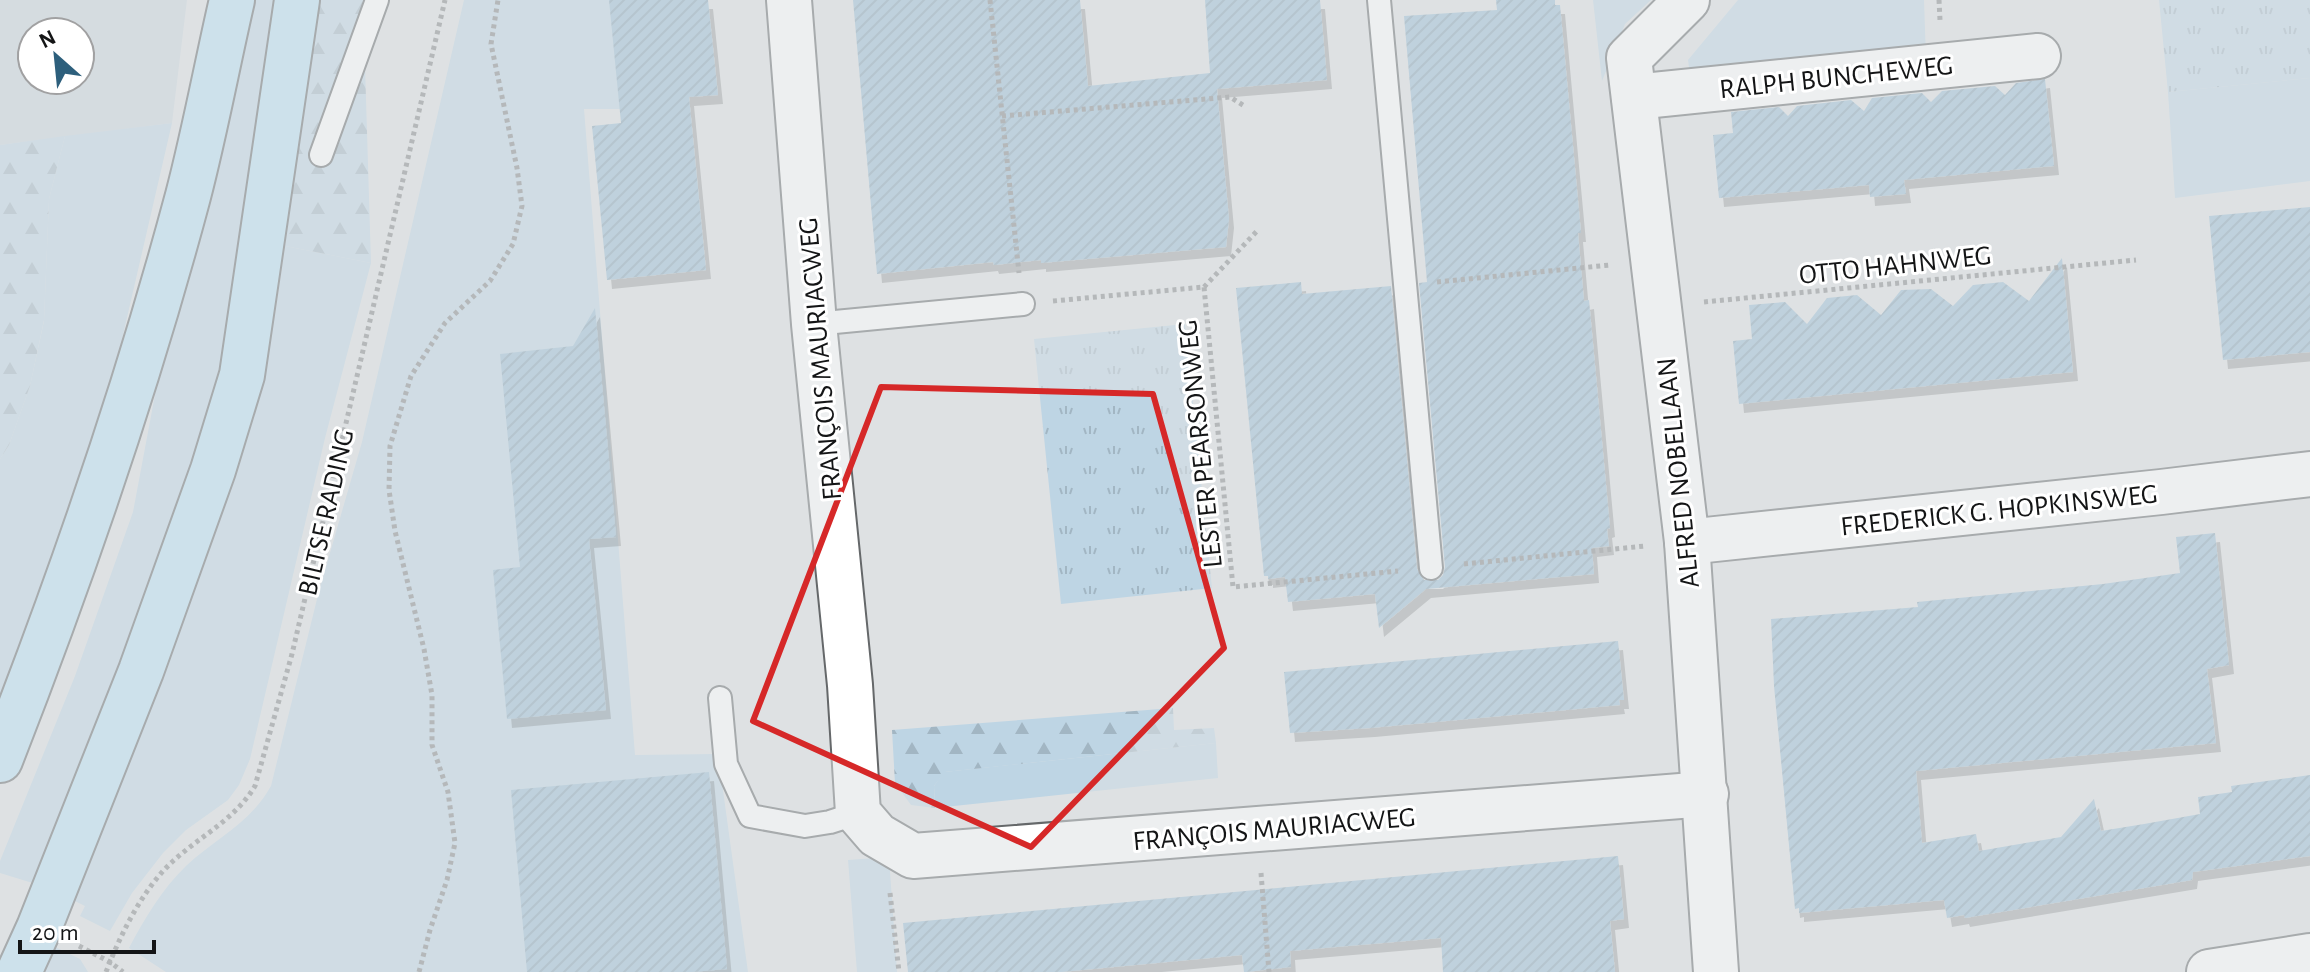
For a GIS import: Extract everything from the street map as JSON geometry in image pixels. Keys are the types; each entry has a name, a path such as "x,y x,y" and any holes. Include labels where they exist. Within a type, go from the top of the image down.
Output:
{"main road":[{"path":"0,760 127,406 188,195 232,0"},
{"path":"19,972 141,671 213,470 242,375 297,0"}],"street":[{"name":"FRANÇOIS MAURIACWEG","path":"789,0 814,324 850,685 871,826 913,856 1706,794"},
{"name":"ALFRED NOBELLAAN","path":"1687,0 1629,58 1687,542 1716,972"},
{"name":"RALPH BUNCHEWEG","path":"1634,97 2038,56"},
{"name":"FREDERICK G. HOPKINSWEG","path":"1687,542 2310,474"},
{"path":"2209,972 2310,956"}],"lane":[{"path":"321,155 377,0"},
{"path":"1379,0 1431,568"},
{"path":"814,324 1023,304"},
{"path":"720,698 726,764 750,816 805,826 830,822 871,826"}],"path":[{"name":"BILTSE RADING","path":"106,972 142,899 165,869 231,816 245,803 255,786 292,654 445,0"},
{"path":"419,972 455,843 448,792 432,745 432,695 424,649 395,531 389,490 390,446 411,376 445,323 490,281 513,244 522,206 491,44 498,0"},
{"path":"990,0 1023,304"},
{"path":"1002,116 1230,97 1246,107"},
{"path":"1204,287 1258,230"},
{"name":"OTTO HAHNWEG","path":"1659,307 2136,260"},
{"path":"1404,285 1654,261"},
{"name":"LESTER PEARSONWEG","path":"1023,304 1204,287 1233,587"},
{"path":"871,826 899,972"},
{"path":"1258,829 1269,972"},
{"path":"110,962 123,972"}],"highlighted area":[{"path":"881,387 1153,394 1224,648 1031,847 753,721"}],"shaded area":[{"path":"0,0 187,0 172,123 0,145"}],"green space":[{"path":"251,0 280,0 229,362 170,536 39,885 0,873 0,861 75,676 133,512 160,368"},
{"path":"319,0 363,0 371,263 285,246"},
{"path":"464,0 616,0 625,109 584,109 635,755 718,754 748,972 166,972 129,948 141,926 177,875 243,821 271,786 319,591 362,442"},
{"path":"1593,0 1651,0 1625,24 1602,81"},
{"path":"1738,0 1924,0 1926,59 1691,81 1688,60"},
{"path":"2159,0 2310,0 2310,78 2168,92"},
{"path":"2310,78 2310,181 2175,198 2168,92"},
{"path":"172,123 101,430 0,707 0,459 9,445 30,386 44,321 49,199 65,136"},
{"path":"65,136 49,199 44,320 30,386 9,445 0,459 0,145"},
{"path":"285,246 371,263 325,438 250,759 239,785 228,800 186,830 163,853 132,893 110,931 80,916 85,906 67,897 229,485 275,315"},
{"path":"1185,324 1212,588 1061,604 1034,339"},
{"path":"1173,708 1174,730 1214,728 1216,743 945,772 934,786 935,808 911,805 895,783 892,730"},
{"path":"1216,743 1218,778 935,808 934,786 944,772"},
{"path":"889,857 897,972 857,972 848,860"},
{"path":"51,945 80,959 88,972 37,972"}],"building":[{"path":"609,0 708,0 718,95 689,97 706,270 607,280 592,126 621,123"},
{"path":"853,0 1080,0 1088,86 1210,73 1205,0 1320,0 1327,80 1217,89 1229,219 1226,247 1041,263 1041,260 994,265 993,262 877,274"},
{"path":"1496,0 1555,0 1555,5 1560,5 1581,233 1578,233 1584,301 1589,300 1610,528 1607,529 1609,546 1592,548 1594,574 1426,589 1379,628 1375,594 1288,602 1285,577 1268,579 1264,576 1236,288 1301,282 1302,294 1391,286 1417,569 1424,580 1438,580 1445,567 1419,283 1427,282 1404,16 1497,10"},
{"path":"2045,79 2054,166 1904,180 1906,194 1870,197 1869,185 1719,198 1713,135 1733,133 1731,112 1779,107 1788,116 1797,106 1851,100 1864,111 1872,98 1922,93 1931,102 1942,91 1995,86 2005,95 2016,83"},
{"path":"2310,207 2310,352 2223,360 2209,216"},
{"path":"2062,258 2073,372 1739,404 1733,341 1752,339 1749,305 1785,302 1807,324 1827,298 1857,295 1881,315 1901,290 1931,289 1953,306 1973,285 2003,282 2029,301"},
{"path":"595,308 616,537 589,539 606,710 507,719 493,570 520,567 500,354 573,346"},
{"path":"2215,533 2229,665 2207,669 2216,743 1916,771 1922,843 1976,834 1979,851 2061,837 2094,799 2101,831 2144,824 2200,814 2198,797 2232,792 2231,786 2310,775 2310,856 2193,872 2192,880 1965,918 1964,915 1947,918 1944,900 1799,913 1799,908 1795,909 1774,686 1771,619 1918,607 1917,602 2103,584 2180,573 2176,537"},
{"path":"1618,641 1624,700 1619,700 1620,705 1290,733 1284,672"},
{"path":"709,772 727,969 691,972 527,972 511,790"},
{"path":"1618,856 1624,919 1610,921 1615,972 1443,972 1441,938 1290,951 1291,967 1246,972 1242,955 1061,972 908,972 903,923"}]}
